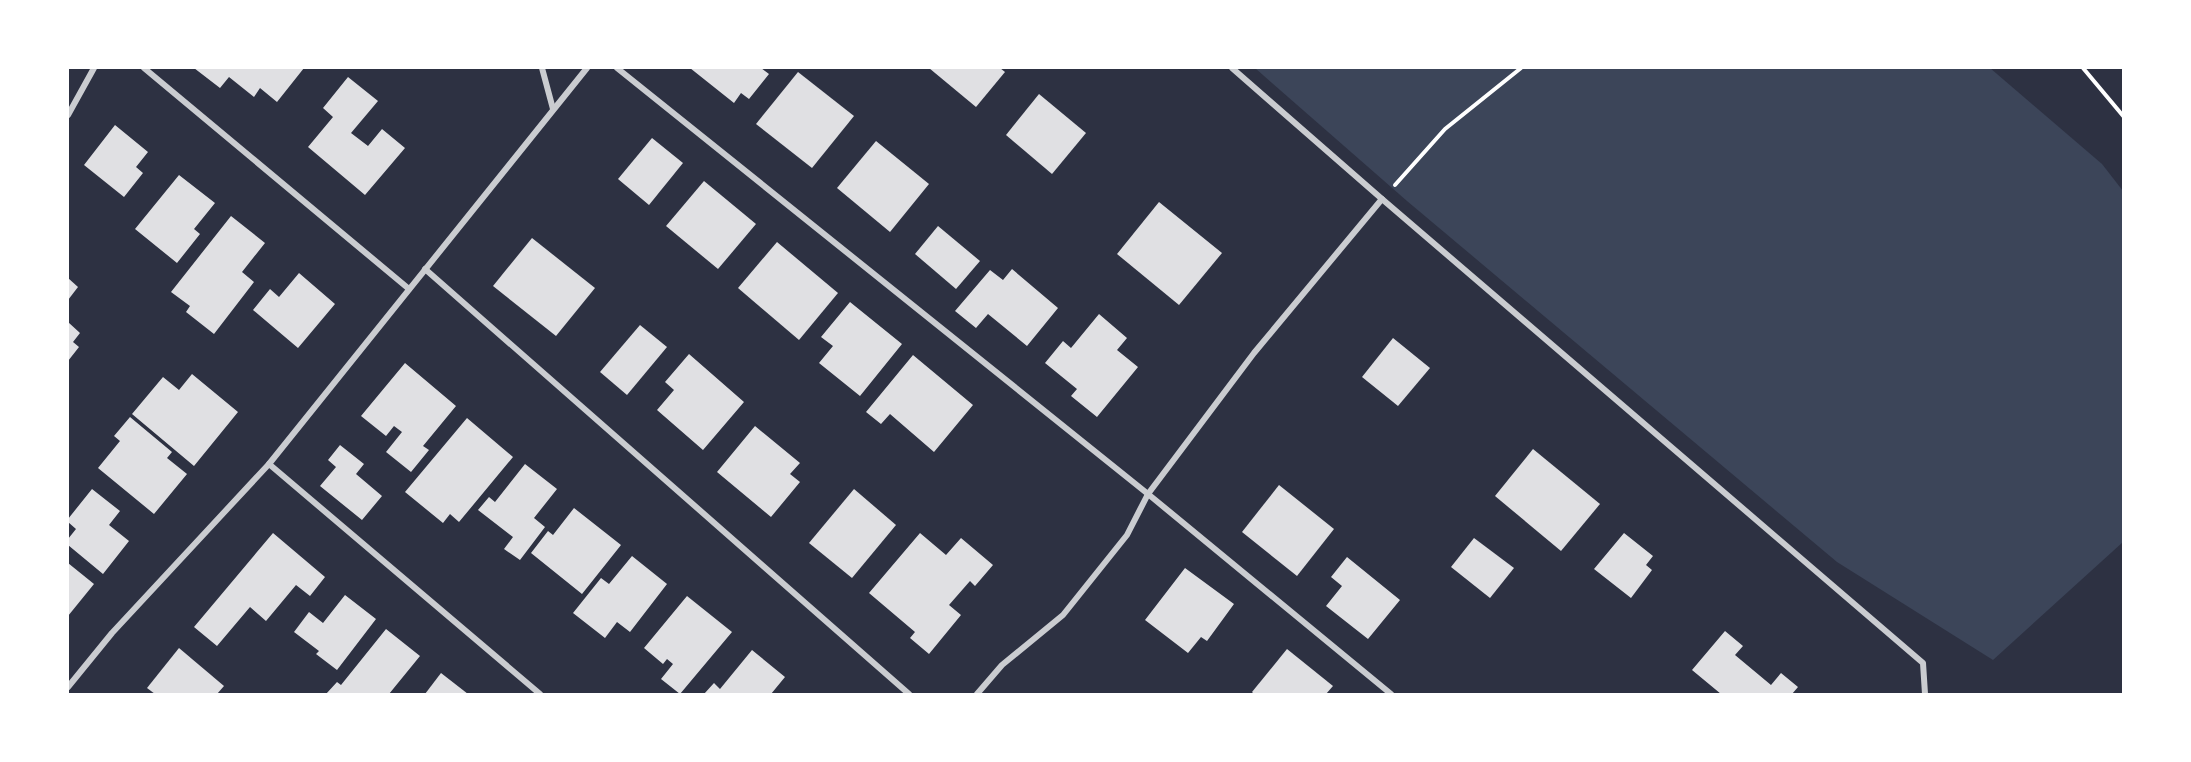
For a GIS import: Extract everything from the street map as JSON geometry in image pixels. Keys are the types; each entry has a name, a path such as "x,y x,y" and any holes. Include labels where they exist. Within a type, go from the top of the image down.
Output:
{"street":[{"path":"68,116 94,68"},
{"path":"144,68 409,289"},
{"path":"543,68 553,109"},
{"path":"68,687 112,633 269,464 587,68"},
{"path":"617,68 1148,494 1391,694"},
{"path":"1232,68 1923,663 1925,694"},
{"path":"977,694 1002,665 1063,615 1127,535 1148,494 1254,352 1382,199"},
{"path":"425,268 909,694"},
{"path":"269,464 540,694"}],"path":[{"path":"1382,199 1446,129 1521,68"},
{"path":"2083,68 2124,117"}],"shaded area":[{"path":"1255,68 1990,68 2102,164 2123,191 2123,542 1993,660 1837,562 1407,201"}],"building":[{"path":"194,68 304,68 277,102 260,88 254,97 229,77 220,88"},
{"path":"690,68 761,68 769,74 749,99 741,93 734,103"},
{"path":"929,68 1000,68 1005,72 976,107"},
{"path":"798,72 854,116 812,168 756,124"},
{"path":"348,77 378,101 351,133 368,146 382,129 405,148 365,195 308,147 333,117 323,108"},
{"path":"1039,94 1086,133 1052,174 1006,135"},
{"path":"115,125 148,152 136,167 143,173 124,197 84,165"},
{"path":"652,138 683,163 649,205 618,179"},
{"path":"876,141 929,184 890,232 837,188"},
{"path":"179,175 215,203 194,229 200,234 177,263 135,229"},
{"path":"704,181 756,224 718,269 666,226"},
{"path":"1159,202 1222,253 1179,305 1117,254"},
{"path":"231,216 265,243 242,272 254,282 214,334 186,312 190,306 171,292"},
{"path":"938,226 980,261 956,289 915,254"},
{"path":"532,238 595,288 556,336 493,286"},
{"path":"777,242 838,293 799,340 738,288"},
{"path":"1012,269 1058,308 1027,346 988,314 976,328 955,311 990,270 1003,280"},
{"path":"299,273 335,304 298,348 253,310 270,289 279,297"},
{"path":"68,278 78,287 68,300"},
{"path":"850,302 902,344 860,396 819,363 833,346 821,337"},
{"path":"1099,314 1127,338 1117,350 1138,367 1097,417 1071,396 1077,389 1045,363 1063,341 1071,348"},
{"path":"68,322 80,333 73,342 79,347 68,361"},
{"path":"640,325 667,347 627,395 600,372"},
{"path":"1393,338 1430,368 1398,406 1362,377"},
{"path":"689,354 744,402 703,450 657,410 674,390 665,382"},
{"path":"913,355 973,405 934,452 890,414 881,424 866,412"},
{"path":"405,363 456,406 423,446 429,450 411,472 386,452 402,432 394,426 386,436 361,416"},
{"path":"192,374 238,412 194,466 132,414 163,377 179,390"},
{"path":"130,417 172,452 167,458 187,474 154,514 98,468 120,441 114,436"},
{"path":"467,418 513,457 459,522 450,514 443,523 405,492"},
{"path":"755,426 800,463 790,474 800,482 771,517 717,472"},
{"path":"340,445 364,464 356,474 382,496 362,520 320,486 336,467 328,460"},
{"path":"1533,449 1600,504 1561,551 1495,496"},
{"path":"525,464 557,489 534,518 545,527 520,560 504,549 513,537 478,510 489,497 495,502"},
{"path":"1279,485 1334,529 1297,576 1242,532"},
{"path":"92,489 120,511 109,525 129,541 103,574 68,545 68,539 76,529 68,522 68,519"},
{"path":"854,489 896,525 852,578 809,543"},
{"path":"574,508 621,545 582,594 531,553 548,531 553,535"},
{"path":"273,533 325,577 310,596 296,585 266,621 250,607 217,646 194,627"},
{"path":"920,533 946,555 961,538 993,565 975,586 970,581 949,605 961,615 929,654 910,638 915,632 869,593"},
{"path":"1624,533 1653,556 1646,565 1652,570 1631,598 1594,569"},
{"path":"1474,538 1514,568 1490,598 1451,567"},
{"path":"632,556 667,584 630,632 617,622 605,638 573,613 601,578 609,584"},
{"path":"1347,557 1400,600 1368,639 1326,606 1342,586 1331,577"},
{"path":"68,563 94,584 68,616"},
{"path":"1185,568 1234,604 1207,641 1201,637 1188,653 1145,620"},
{"path":"345,595 376,619 337,670 316,654 319,651 294,632 309,612 323,623"},
{"path":"687,596 732,632 680,694 661,679 673,664 667,659 663,664 644,648"},
{"path":"386,629 420,656 389,694 326,694 337,682 341,685"},
{"path":"1725,631 1743,646 1735,655 1771,685 1781,673 1798,687 1792,694 1721,694 1692,670"},
{"path":"179,648 224,686 217,694 155,694 147,688"},
{"path":"1287,649 1333,686 1326,694 1254,694 1252,692"},
{"path":"752,650 785,677 771,694 704,694 714,683 720,689"},
{"path":"441,673 468,694 425,694"}]}
